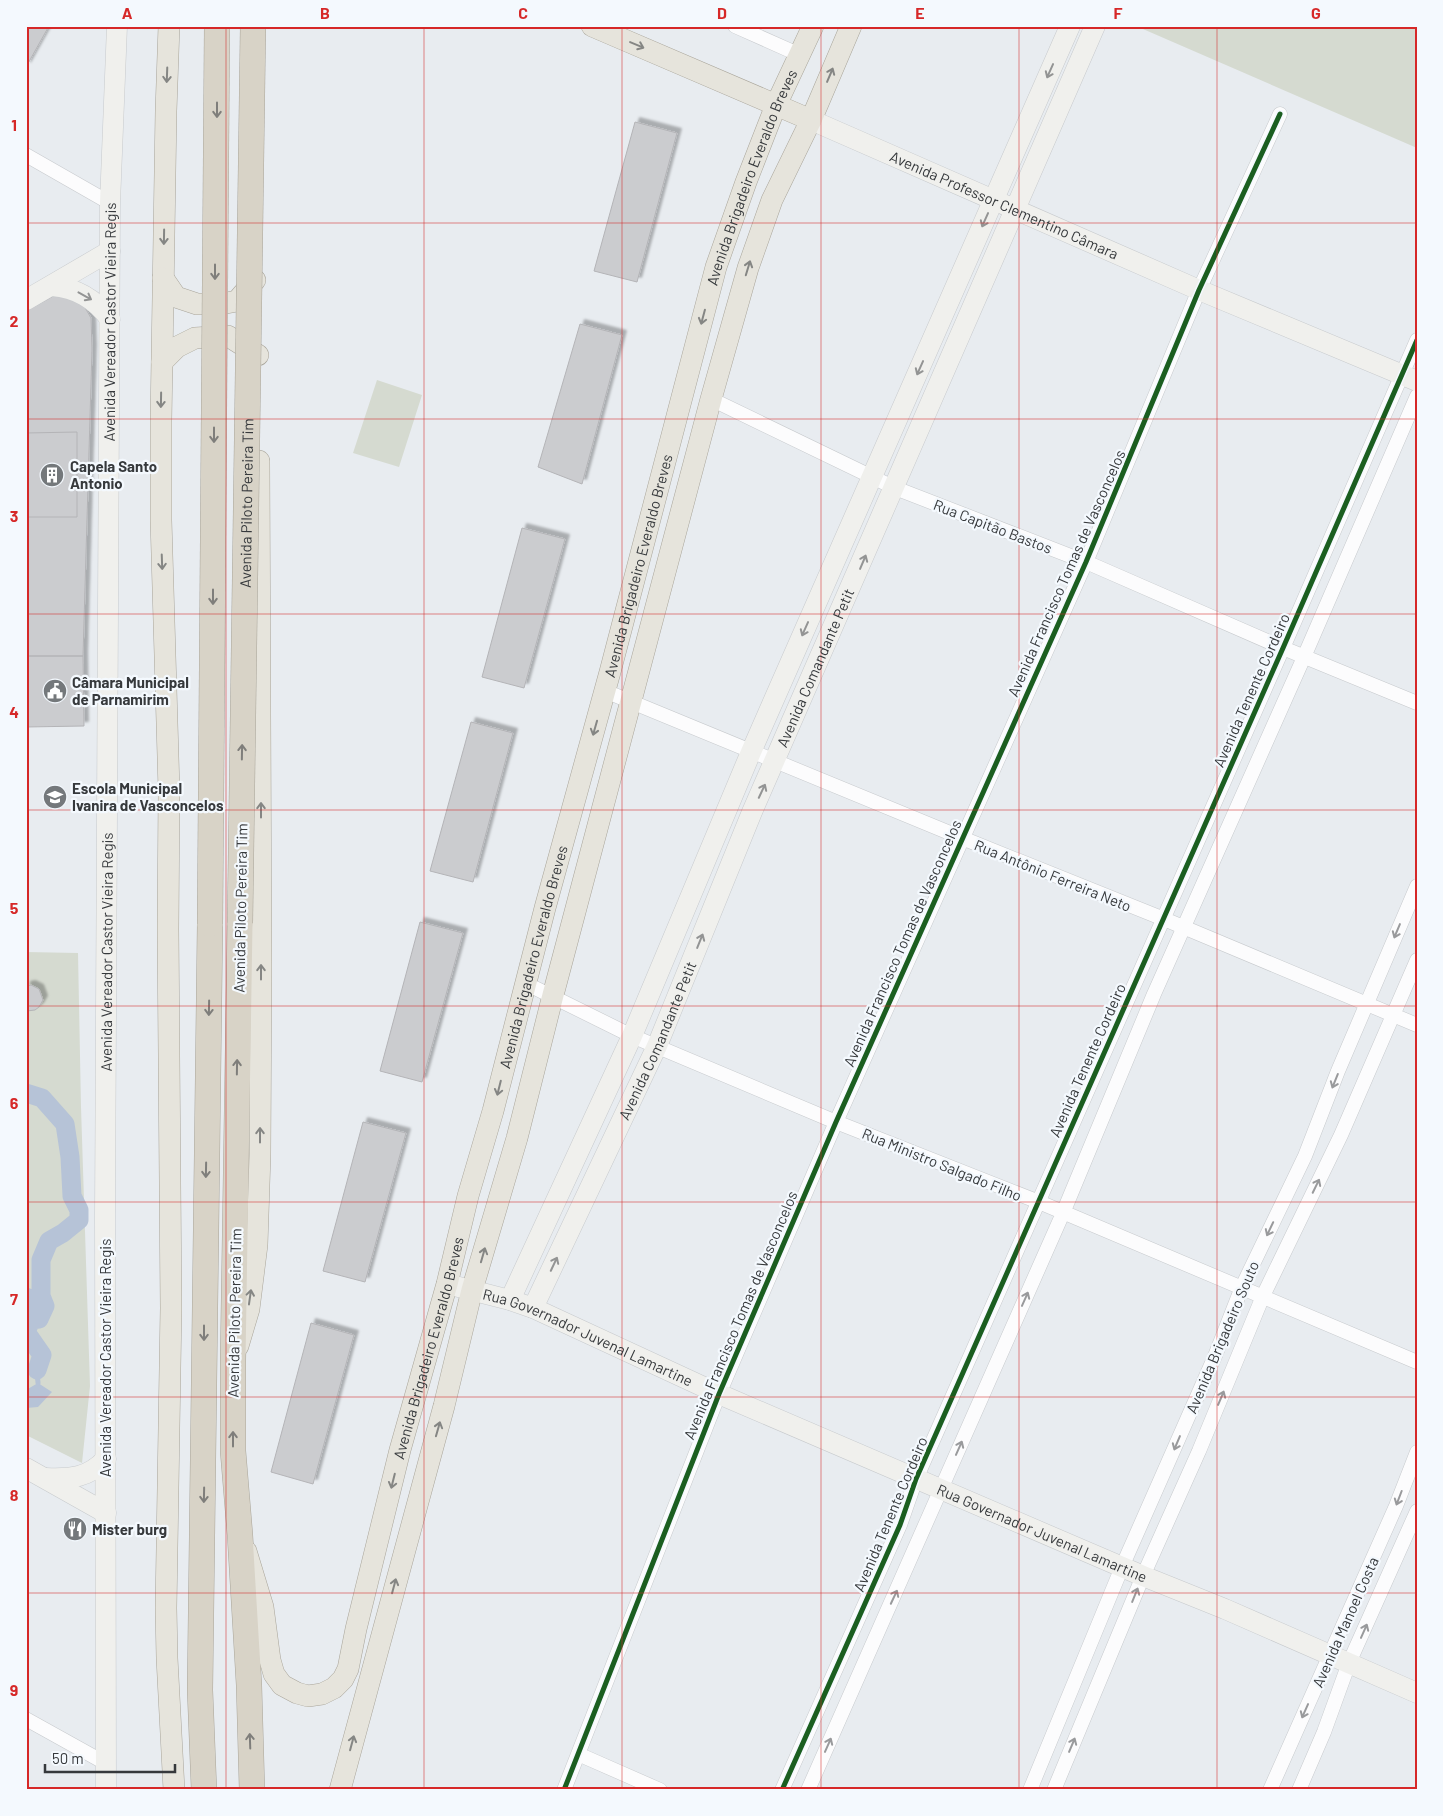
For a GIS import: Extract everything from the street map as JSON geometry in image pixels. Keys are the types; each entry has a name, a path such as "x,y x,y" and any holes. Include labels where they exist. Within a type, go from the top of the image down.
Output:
{"highway":[{"name":"Avenida Piloto Pereira Tim","path":"204,1790 200,1690 210,924 217,26"},
{"name":"Avenida Piloto Pereira Tim","path":"252,1790 249,1685 233,1452 233,1361 253,26"}],"main road":[{"path":"169,26 163,278 161,520 169,790 168,928 171,1308 166,1608 174,1790"},
{"path":"233,1361 242,1337 249,1309 257,1245 260,1155 262,965 257,278 262,26"},
{"name":"Avenida Professor Clementino Câmara","path":"592,26 811,120"},
{"name":"Avenida Brigadeiro Everaldo Breves","path":"240,1535 263,1607 270,1660 274,1674 282,1685 297,1693 308,1696 322,1694 334,1688 343,1679 348,1669 400,1450 447,1284 468,1196 493,1111 525,982 605,691 716,267 776,105 813,26"},
{"name":"Avenida Brigadeiro Everaldo Breves","path":"340,1790 444,1406 472,1290 517,1138 711,399 748,268 772,200 811,120 851,26"},
{"path":"163,278 176,297 197,304 221,304 237,300 257,278"},
{"path":"162,362 177,347 195,338 228,336 258,355"}],"street":[{"name":"Avenida Vereador Castor Vieira Regis","path":"106,1790 106,926 110,203 118,26"},
{"path":"736,26 800,56"},
{"name":"Avenida Comandante Petit","path":"510,1300 632,1036 751,752 1070,26"},
{"name":"Avenida Comandante Petit","path":"533,1308 657,1046 752,812 776,761 1095,26"},
{"name":"Avenida Francisco Tomas de Vasconcelos","path":"564,1790 719,1394 836,1122 1086,562 1200,290 1280,114"},
{"name":"Avenida Professor Clementino Câmara","path":"811,120 1200,290 1409,378"},
{"path":"26,155 110,203"},
{"path":"26,300 110,252"},
{"path":"52,286 72,289 86,295 98,304 110,319"},
{"name":"Avenida Tenente Cordeiro","path":"782,1790 900,1525 916,1479 1283,648 1409,378 1417,340"},
{"path":"808,1790 1063,1212 1154,994 1185,928 1417,396"},
{"name":"Rua Capitão Bastos","path":"711,399 895,488 1086,562 1304,657 1417,703"},
{"path":"818,601 841,611"},
{"name":"Rua Antônio Ferreira Neto","path":"605,691 1164,919 1417,1025"},
{"name":"Avenida Brigadeiro Souto","path":"1030,1790 1122,1567 1215,1356 1242,1287 1305,1156 1417,886"},
{"name":"Avenida Brigadeiro Souto","path":"1054,1790 1142,1576 1199,1451 1263,1296 1340,1135 1417,960"},
{"name":"Rua Ministro Salgado Filho","path":"525,982 632,1036 836,1122 1063,1212 1417,1362"},
{"name":"Rua Governador Juvenal Lamartine","path":"447,1284 510,1300 533,1308 719,1394 1142,1576 1225,1608 1417,1693"},
{"name":"Avenida Manoel Costa","path":"1270,1790 1396,1506 1417,1452"},
{"path":"44,1478 79,1477 95,1470 106,1459"},
{"path":"26,1468 106,1513"},
{"name":"Avenida Manoel Costa","path":"1299,1790 1324,1732 1350,1663 1417,1510"},
{"path":"26,1719 106,1764"},
{"path":"578,1754 660,1790"}],"shaded area":[{"path":"1136,26 1417,26 1417,148"},
{"path":"377,380 422,395 399,467 353,453"},
{"path":"26,952 78,953 90,1386 82,1463 26,1435"}],"water":[{"path":"38,1383 52,1392 38,1407 26,1408 26,1390"}],"building":[{"path":"26,26 49,26 26,67"},
{"path":"635,122 677,133 637,282 594,271"},
{"path":"57,294 83,304 91,318 92,349 83,656 26,656 26,311"},
{"path":"580,324 622,335 582,484 538,467"},
{"name":"Capela Santo Antonio","path":"77,432 77,517 26,517 26,433"},
{"path":"522,528 565,539 524,688 482,677"},
{"name":"Câmara Municipal de Parnamirim","path":"26,656 83,656 84,726 26,727"},
{"path":"471,722 513,733 473,882 430,871"},
{"path":"420,922 463,933 422,1082 380,1071"},
{"path":"31,985 39,989 43,1000 35,1010 27,1011 26,986"},
{"path":"363,1122 406,1133 365,1282 323,1271"},
{"path":"311,1323 354,1335 313,1484 271,1472"}],"waterway":[{"path":"26,1093 42,1098 65,1124 70,1157 72,1196 79,1210 79,1220 49,1241 41,1260 41,1296 45,1306 39,1319 31,1320"},
{"path":"26,1297 29,1299 31,1320 26,1332 42,1355 37,1370"},
{"path":"37,1370 38,1383"}],"cycle path":[{"path":"564,1790 719,1394 836,1122 1086,562 1199,290 1280,114"},
{"path":"782,1790 900,1525 916,1479 1417,340"}],"place":[{"name":"Capela Santo Antonio","path":"52,475"},
{"name":"Câmara Municipal de Parnamirim","path":"55,691"},
{"name":"Escola Municipal Ivanira de Vasconcelos","path":"55,797"},
{"name":"Mister burg","path":"75,1529"}]}
